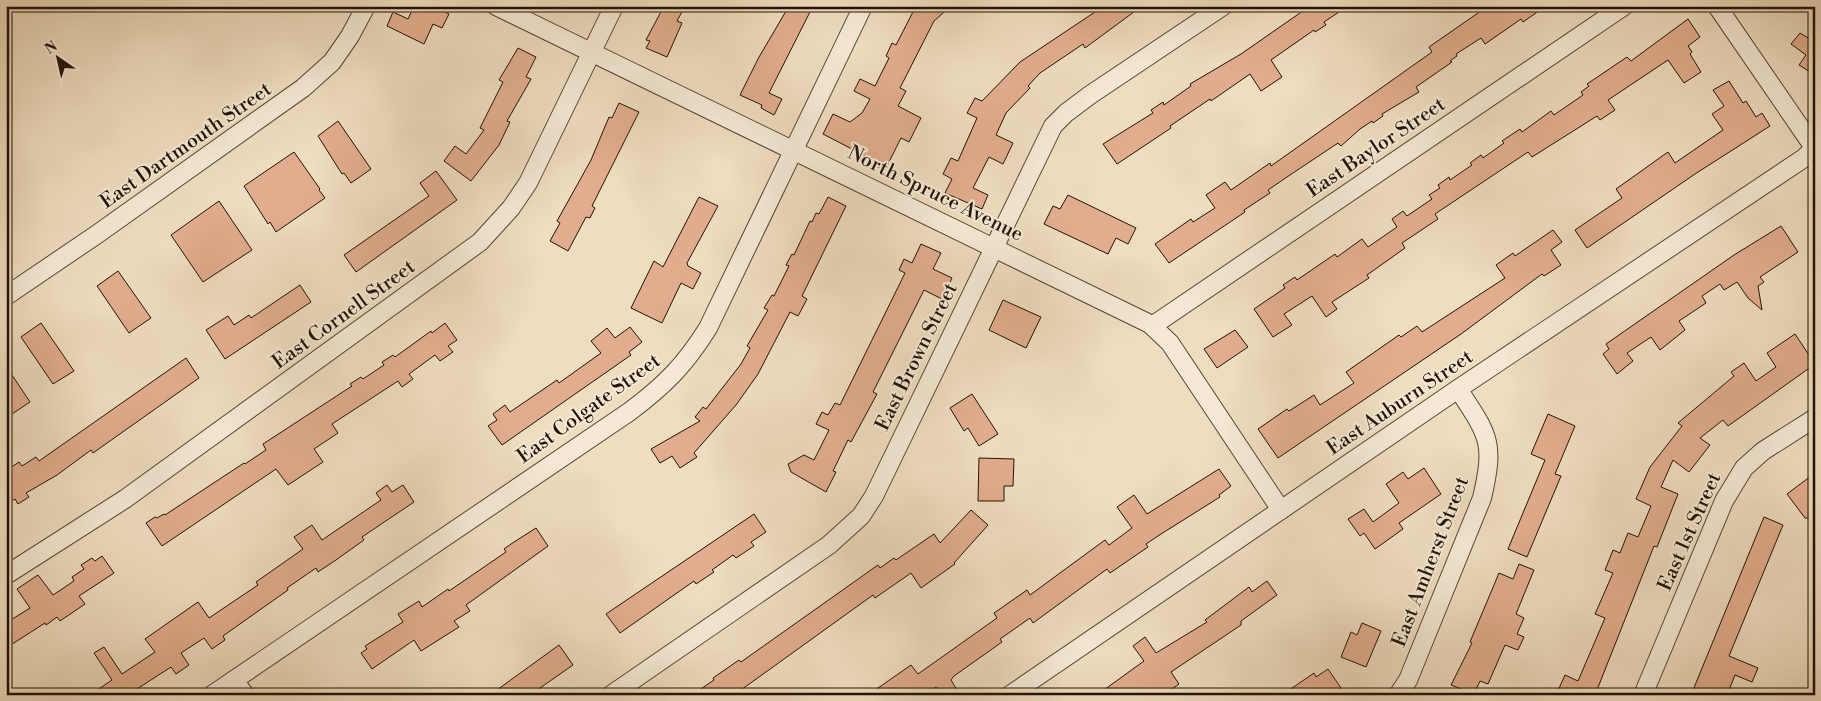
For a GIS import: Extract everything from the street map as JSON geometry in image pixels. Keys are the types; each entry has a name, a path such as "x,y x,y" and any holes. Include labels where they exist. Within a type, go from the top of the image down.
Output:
{"street":[{"name":"East Dartmouth Street","path":"6,296 96,235 303,88 332,62 350,36 366,6"},
{"name":"North Spruce Avenue","path":"496,6 1108,301 1152,326 1170,344 1281,510"},
{"name":"East Cornell Street","path":"6,575 125,499 480,242 511,208 528,183 614,6"},
{"name":"East Colgate Street","path":"212,695 629,412 675,375 692,354 708,328 862,6"},
{"name":"East Brown Street","path":"611,695 830,545 861,516 874,496 1053,126 1066,113 1090,95 1223,6"},
{"name":"East Baylor Street","path":"1152,326 1624,6"},
{"path":"1717,6 1815,148"},
{"name":"East Auburn Street","path":"1010,695 1458,389 1804,158 1815,148"},
{"name":"East Amherst Street","path":"1398,695 1408,680 1482,498 1489,470 1487,436 1458,389"},
{"name":"East 1st Street","path":"1643,695 1724,501 1744,468 1763,451 1815,418"},
{"path":"234,680 245,695"}],"building":[{"path":"414,6 432,6 449,14 442,28 433,24 424,44 387,26 393,12 408,19"},
{"path":"664,6 685,6 677,21 682,23 667,57 646,48 650,41 646,40"},
{"path":"789,6 813,6 769,93 782,99 774,115 761,108 762,105 740,95 759,57"},
{"path":"916,6 951,6 934,21 900,88 906,91 898,106 921,118 909,142 901,138 885,170 871,164 873,160 823,134 833,114 850,122 862,113 870,99 854,91 860,79 875,86 889,58 886,56 892,43 896,45"},
{"path":"1104,6 1142,6 1085,48 1083,44 1040,73 1028,86 1030,88 1006,113 996,135 1013,143 1003,164 989,157 973,188 988,195 982,209 945,193 952,179 943,174 951,158 958,161 977,118 967,113 975,98 982,101 1020,62"},
{"path":"1310,6 1348,6 1324,22 1326,25 1315,32 1314,30 1271,60 1282,77 1261,91 1250,74 1170,126 1171,128 1117,164 1103,144 1153,113 1151,110 1163,102 1164,105 1191,86 1190,84 1241,54"},
{"path":"1488,6 1546,6 1523,22 1521,19 1485,44 1481,38 1456,54 1457,56 1450,61 1452,62 1416,87 1419,92 1382,114 1383,116 1373,123 1372,121 1360,129 1341,146 1338,143 1268,190 1270,193 1244,210 1245,212 1169,263 1155,244 1191,219 1193,222 1215,208 1206,195 1225,182 1231,190 1270,163 1271,166 1432,52 1429,47"},
{"path":"1688,19 1700,37 1688,46 1692,52 1690,54 1701,72 1684,83 1668,60 1608,100 1615,110 1600,120 1597,116 1532,157 1528,152 1435,214 1438,219 1402,243 1405,248 1367,275 1369,278 1332,302 1337,309 1326,317 1312,296 1284,314 1292,325 1273,337 1254,309 1285,288 1283,285 1295,277 1297,280 1335,254 1337,257 1362,239 1368,247 1397,227 1392,219 1403,211 1407,216 1432,199 1429,195 1440,188 1438,185 1449,177 1450,180 1472,165 1470,163 1481,155 1483,158 1504,143 1502,141 1520,129 1522,132 1551,111 1554,115 1583,95 1581,92 1589,86 1587,84 1627,57 1631,61"},
{"path":"1800,33 1815,42 1815,75 1799,65 1806,55 1791,44"},
{"path":"518,48 536,57 526,77 531,79 507,121 510,122 499,145 471,181 444,161 455,146 466,154 484,130 480,128 503,82 499,80"},
{"path":"1729,81 1743,103 1746,101 1756,117 1762,113 1770,126 1695,174 1587,248 1575,230 1622,198 1616,189 1668,152 1675,163 1723,130 1712,114 1724,106 1713,90"},
{"path":"619,103 639,112 592,206 595,208 590,218 586,217 568,251 550,241 560,223 557,221 591,160 609,117 612,118"},
{"path":"338,121 371,169 351,183 344,173 342,174 318,136"},
{"path":"294,152 325,198 276,232 270,222 268,224 244,186"},
{"path":"436,171 457,200 356,272 344,255 429,196 420,183"},
{"path":"1068,195 1136,228 1128,244 1116,238 1108,254 1044,224 1053,206 1060,209"},
{"path":"699,197 718,206 687,263 688,266 701,273 693,289 681,283 662,323 631,308 654,261 663,267"},
{"path":"828,197 846,206 802,296 807,299 798,316 790,312 758,374 736,405 694,453 697,457 680,468 672,456 660,463 651,449 700,421 695,417 703,407 706,409 741,364 750,348 747,346 768,310 764,308 772,295 774,296 789,266 786,265 792,254 794,255 810,221 812,222 816,213 819,214"},
{"path":"219,201 252,250 203,282 171,235"},
{"path":"1781,226 1798,252 1760,277 1764,282 1758,286 1762,310 1748,298 1737,282 1724,290 1720,284 1702,296 1706,303 1679,321 1685,330 1660,350 1651,337 1627,353 1633,361 1617,374 1603,354 1609,349 1606,344 1734,255"},
{"path":"1553,230 1562,242 1551,250 1561,265 1544,276 1542,274 1461,334 1278,458 1258,429 1287,409 1289,411 1314,395 1320,405 1354,383 1346,372 1399,335 1401,337 1417,326 1422,332 1505,278 1496,265 1513,253 1515,256"},
{"path":"921,244 941,253 933,269 952,278 942,299 924,290 873,392 877,394 851,442 848,440 833,471 836,472 826,492 791,472 788,464 804,455 814,460 829,430 816,424 822,412 828,415 835,403 840,405 905,273 899,270 904,259 912,263"},
{"path":"118,271 151,318 129,333 97,286"},
{"path":"300,285 311,302 225,359 206,330 228,316 234,325 249,315 251,318"},
{"path":"1003,300 1041,317 1026,348 989,330"},
{"path":"41,323 74,371 53,384 21,337"},
{"path":"445,323 457,340 448,346 453,352 440,361 435,355 409,374 413,379 402,387 398,381 332,424 338,433 314,449 323,462 288,485 276,469 162,546 146,523 155,517 165,515 266,450 263,444 352,386 350,384 361,377 363,379 384,365 382,362 393,355 395,357"},
{"path":"630,327 642,342 629,352 631,355 502,445 488,426 497,420 493,414 505,405 510,412 557,380 559,383 601,353 591,341 607,328 615,338"},
{"path":"1235,330 1248,347 1217,368 1204,349"},
{"path":"1795,334 1815,364 1728,426 1723,420 1700,438 1710,445 1689,472 1673,460 1661,487 1678,494 1657,547 1654,546 1595,695 1556,695 1565,675 1578,681 1605,618 1595,614 1613,573 1605,570 1613,550 1620,553 1628,533 1638,537 1651,506 1636,499 1650,467 1682,426 1678,423 1734,376 1731,372 1744,363 1756,381 1776,367 1767,353"},
{"path":"186,358 199,378 93,453 91,450 57,475 26,493 29,497 18,504 15,499 6,505 6,471 19,462 22,466 36,457 39,461"},
{"path":"6,366 30,402 6,418"},
{"path":"972,394 998,434 979,446 968,428 964,431 950,408"},
{"path":"1548,414 1575,426 1555,474 1561,476 1527,557 1508,549 1545,460 1531,454"},
{"path":"979,458 1014,459 1013,486 1004,486 1004,501 978,501"},
{"path":"1424,468 1441,494 1399,523 1403,529 1375,549 1364,533 1360,536 1348,519 1364,509 1373,522 1399,503 1386,484 1403,472 1408,479"},
{"path":"1219,469 1231,486 1219,495 1220,497 1146,544 1148,547 1110,573 1107,569 1033,623 1030,618 1000,639 1002,642 954,676 951,680 957,690 950,695 941,695 936,687 924,695 868,695 911,665 918,674 997,618 994,613 1027,590 1030,595 1105,540 1109,545 1132,528 1117,507 1134,495 1147,514"},
{"path":"1815,473 1815,514 1810,518 1805,518 1787,494"},
{"path":"387,485 392,492 403,485 414,502 362,537 364,540 336,560 318,572 316,568 287,588 288,590 223,636 225,640 212,649 204,638 181,653 189,665 176,674 171,667 137,689 141,695 90,695 112,680 94,653 104,647 122,674 155,652 145,639 198,602 209,618 258,585 256,582 303,549 294,537 312,525 322,540 381,500 376,493"},
{"path":"971,510 988,525 955,564 921,588 911,573 875,598 873,595 734,695 692,695 714,680 713,678 739,660 741,662 878,565 880,568 894,558 896,560 934,534 940,543"},
{"path":"754,514 766,532 751,542 754,546 736,558 733,555 712,570 714,572 696,584 694,581 620,633 606,614"},
{"path":"1764,517 1783,525 1729,656 1758,668 1752,682 1735,675 1727,695 1691,695"},
{"path":"536,528 548,546 466,605 470,611 454,621 459,627 421,651 414,640 372,669 361,653 367,649 365,646 403,622 398,614 419,601 422,607 448,589 449,591 506,552 504,549"},
{"path":"102,556 114,573 79,596 85,604 60,621 57,617 46,625 45,623 6,648 6,623 30,608 17,589 38,575 53,595 74,581 72,577 84,569 81,565 92,558 95,561"},
{"path":"1519,564 1534,570 1516,614 1524,618 1517,634 1524,637 1518,650 1505,645 1488,684 1480,681 1474,694 1451,685 1472,643 1470,642 1499,573 1513,579"},
{"path":"1267,581 1277,595 1241,621 1241,625 1171,672 1179,684 1164,695 1097,695 1144,661 1133,646 1145,637 1156,653 1207,622 1205,620 1249,587 1252,592"},
{"path":"1362,623 1381,631 1366,667 1341,657 1351,632 1357,635"},
{"path":"559,645 573,665 530,695 490,695"},
{"path":"1328,669 1341,688 1331,695 1282,695 1314,673 1316,677"}]}
